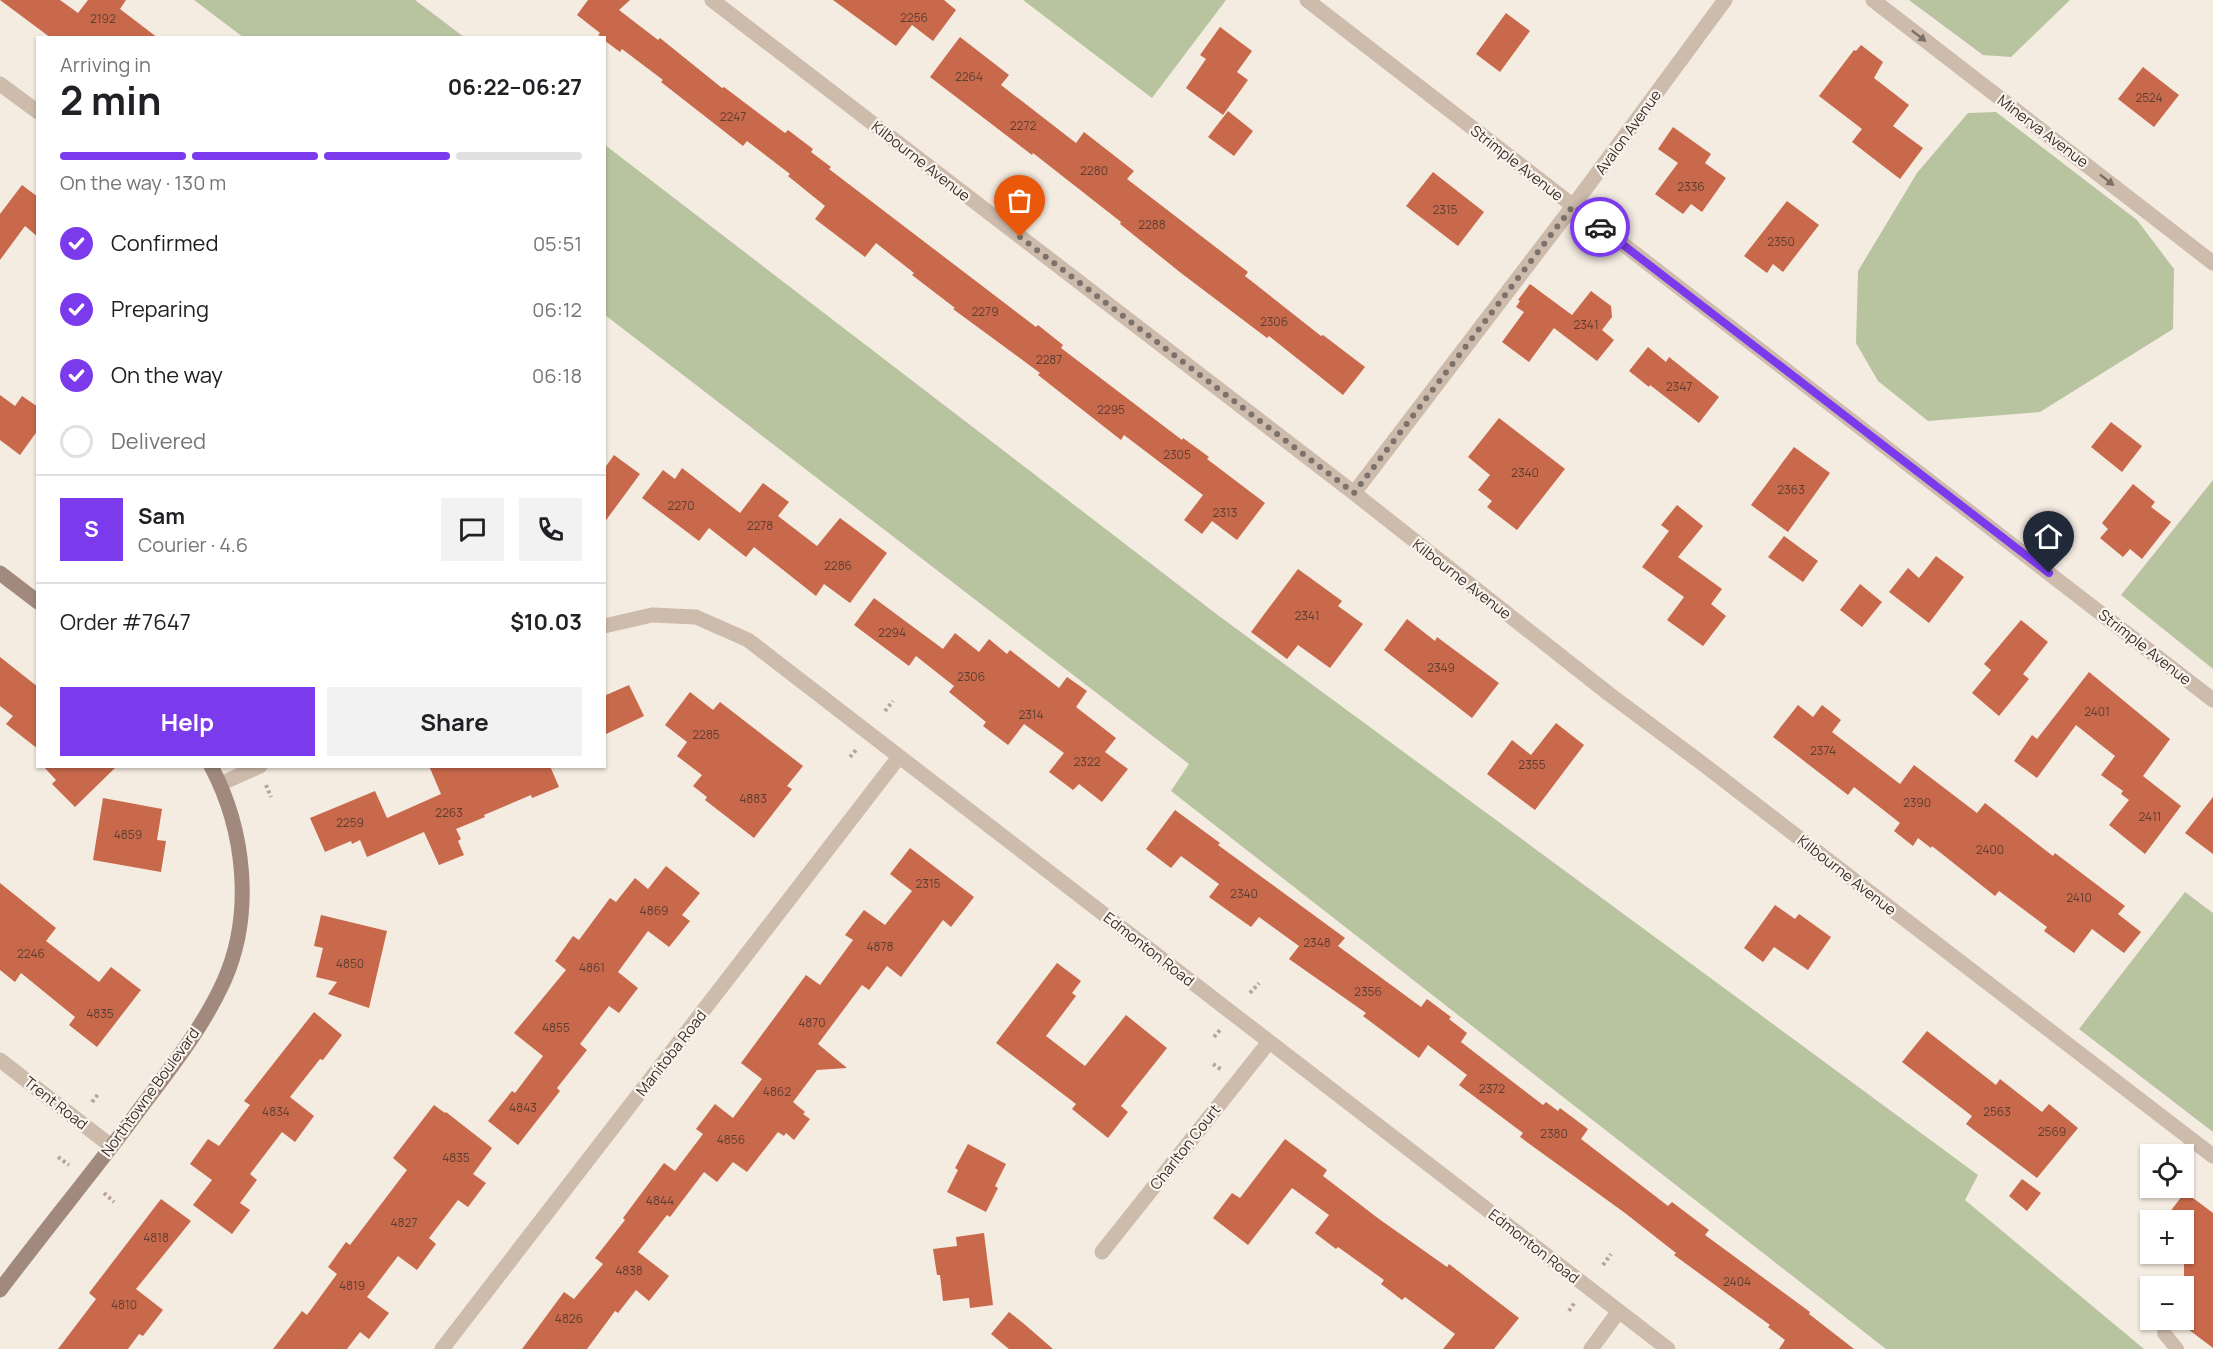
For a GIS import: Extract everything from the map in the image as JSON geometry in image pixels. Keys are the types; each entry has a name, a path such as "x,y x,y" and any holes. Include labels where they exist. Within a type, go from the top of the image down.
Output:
{"street":[{"name":"Kilbourne Avenue","path":"712,0 1354,493 1609,694 2213,1156"},
{"name":"Strimple Avenue","path":"1306,0 2213,700"},
{"name":"Avalon Avenue","path":"1354,493 1573,206 1725,0"},
{"name":"Minerva Avenue","path":"1873,0 2213,262"},
{"path":"0,84 36,111"},
{"path":"0,573 36,600"},
{"name":"Edmonton Road","path":"606,626 652,615 696,617 747,640 1668,1349"},
{"name":"Manitoba Road","path":"442,1349 899,757"},
{"name":"Northtowne Boulevard","path":"0,1290 187,1046 224,981 239,930 241,858 233,821 212,768"},
{"path":"220,784 256,768"},
{"name":"Charlton Court","path":"1102,1251 1269,1042"},
{"name":"Trent Road","path":"0,1060 111,1146"},
{"path":"1591,1349 1619,1311"}],"lane":[{"path":"2164,1333 2177,1349"}],"path":[{"path":"885,711 893,701"},
{"path":"266,784 271,797"},
{"path":"1250,993 1259,983"},
{"path":"1213,1064 1222,1071"},
{"path":"92,1102 99,1093"},
{"path":"58,1157 70,1166"},
{"path":"104,1193 114,1202"},
{"path":"1603,1264 1611,1254"}],"green space":[{"path":"194,0 415,0 463,36 242,36"},
{"path":"1023,0 1226,0 1152,98"},
{"path":"1909,0 2070,0 2011,57 1983,55"},
{"path":"1996,112 2137,220 2174,269 2173,329 2040,412 1928,421 1878,381 1856,343 1858,271 1917,173 1968,113"},
{"path":"606,146 1219,616 1978,1175 1965,1200 2144,1349 1886,1349 1171,791 1189,764 606,316"},
{"path":"2213,480 2213,669 2121,595"},
{"path":"2185,892 2213,913 2213,1132 2079,1029"}],"building":[{"path":"0,0 60,0 78,13 88,0 126,0 120,9 155,36 48,36"},
{"path":"588,0 630,0 619,10 658,40 660,38 722,88 724,87 785,133 788,130 813,149 811,152 831,167 829,169 1036,327 1038,325 1063,345 1061,348 1182,440 1183,438 1209,457 1207,459 1265,503 1237,540 1212,521 1202,534 1184,520 1203,495 1124,435 1121,440 1038,375 1040,373 953,309 955,308 912,275 914,273 876,243 865,257 815,219 825,206 788,176 790,174 747,141 743,146 661,82 663,80 622,49 620,52 606,42 606,36 598,35 600,33 577,15"},
{"path":"833,0 944,0 956,10 933,41 912,25 896,46"},
{"path":"1506,13 1530,31 1500,72 1476,54"},
{"path":"1220,27 1252,51 1237,72 1248,80 1223,115 1186,88 1206,59 1200,55"},
{"path":"960,37 1009,75 1001,85 1076,143 1084,132 1134,171 1127,179 1248,272 1245,276 1321,336 1323,335 1365,367 1343,395 1269,336 1267,338 1181,273 1120,224 1121,222 1033,153 1032,155 930,77"},
{"path":"1861,45 1883,62 1874,78 1909,105 1893,126 1923,148 1900,179 1852,142 1862,129 1819,96 1854,50 1856,51"},
{"path":"2143,67 2179,95 2154,127 2118,99"},
{"path":"1228,111 1253,131 1234,156 1208,137"},
{"path":"1673,127 1711,154 1705,163 1726,178 1702,212 1691,204 1683,214 1655,194 1678,163 1658,149"},
{"path":"1433,172 1484,212 1458,246 1406,206"},
{"path":"22,185 36,196 36,235 25,226 0,260 0,214"},
{"path":"1787,201 1819,225 1783,272 1773,264 1767,273 1744,256"},
{"path":"1530,284 1572,315 1591,291 1611,306 1612,317 1602,330 1614,340 1597,361 1554,328 1529,362 1502,342 1524,312 1516,307 1520,301 1518,300"},
{"path":"1648,347 1666,362 1669,357 1719,397 1699,423 1629,371"},
{"path":"0,395 15,406 22,396 36,406 36,433 20,455 0,440"},
{"path":"1499,418 1565,469 1517,530 1487,507 1492,501 1478,490 1490,475 1468,457"},
{"path":"2111,422 2142,446 2122,472 2091,447"},
{"path":"1794,447 1830,473 1788,532 1751,505"},
{"path":"614,455 640,474 606,520 606,466"},
{"path":"682,468 740,513 763,483 789,502 778,516 817,546 840,518 887,553 850,603 824,584 816,596 754,547 746,557 709,528 699,541 642,498 663,470 675,479"},
{"path":"2133,484 2155,502 2151,507 2171,522 2142,559 2130,549 2123,557 2100,538 2108,529 2102,523"},
{"path":"1677,505 1703,526 1678,557 1722,589 1711,604 1726,616 1703,646 1667,620 1684,597 1642,567 1669,531 1661,525"},
{"path":"1784,536 1818,561 1803,582 1768,557"},
{"path":"1936,556 1964,577 1929,623 1889,592 1908,568 1919,578"},
{"path":"1298,569 1342,601 1338,606 1363,624 1330,668 1298,645 1287,659 1251,632"},
{"path":"1860,584 1882,602 1862,627 1840,610"},
{"path":"874,598 943,649 955,633 979,652 989,639 1007,654 1010,650 1059,688 1067,677 1087,691 1076,707 1116,738 1105,752 1128,769 1102,802 1079,784 1073,790 1049,772 1064,753 1024,724 1008,745 983,726 986,722 949,692 954,686 916,656 909,666 854,625"},
{"path":"1407,619 1435,641 1437,637 1499,683 1472,718 1384,650"},
{"path":"2021,620 2048,642 2023,674 2029,679 1999,716 1972,693 1991,670 1984,664"},
{"path":"0,657 36,685 36,747 6,724 13,716 0,706"},
{"path":"2089,672 2170,739 2143,776 2181,806 2145,854 2109,825 2129,800 2121,794 2123,791 2101,775 2115,756 2076,725 2037,778 2014,761 2032,735 2037,739"},
{"path":"629,685 644,716 606,734 606,695"},
{"path":"690,692 713,710 720,702 803,766 787,786 792,789 754,838 705,800 707,797 693,786 702,775 677,756 687,742 665,725"},
{"path":"1798,705 1813,717 1822,705 1841,720 1832,732 1900,784 1914,765 1977,813 1985,803 2053,856 2055,853 2125,906 2118,914 2141,932 2124,953 2092,929 2074,953 2044,931 2047,927 1999,891 1995,896 1932,846 1931,848 1918,838 1913,846 1894,831 1900,823 1854,787 1848,795 1773,737"},
{"path":"1556,723 1584,745 1535,810 1487,774 1512,740 1531,755"},
{"path":"45,768 115,768 75,807 52,784 56,780"},
{"path":"430,768 551,768 559,787 532,798 531,795 456,829 461,839 458,841 464,855 439,865 424,832 367,857 360,840 352,844 351,841 325,852 310,818 375,791 387,818 441,794"},
{"path":"2213,797 2213,854 2185,833"},
{"path":"103,798 162,809 157,840 166,841 161,872 93,860"},
{"path":"1175,810 1220,843 1218,845 1345,938 1338,946 1421,1007 1427,999 1451,1017 1449,1019 1467,1033 1461,1042 1543,1105 1546,1102 1558,1111 1560,1108 1588,1129 1581,1139 1668,1206 1672,1202 1709,1230 1705,1235 1810,1312 1809,1314 1854,1349 1779,1349 1785,1340 1768,1327 1770,1325 1674,1255 1676,1253 1625,1213 1520,1137 1523,1133 1459,1085 1467,1075 1428,1045 1419,1058 1363,1016 1366,1013 1289,959 1299,946 1259,917 1251,927 1209,897 1219,884 1181,856 1171,868 1146,849"},
{"path":"910,848 974,897 951,927 943,920 901,977 887,966 869,990 862,985 818,1044 847,1068 817,1070 793,1102 810,1119 794,1140 786,1133 784,1136 778,1132 747,1172 733,1162 717,1182 704,1172 670,1217 667,1215 638,1252 669,1276 649,1301 636,1290 618,1313 615,1311 587,1349 522,1349 564,1292 574,1299 603,1264 595,1258 625,1220 623,1218 664,1163 675,1171 703,1134 696,1129 715,1104 733,1118 762,1079 741,1063 806,975 820,985 853,940 845,935 864,910 885,925 912,891 890,874"},
{"path":"666,866 700,893 682,915 690,921 669,947 648,931 618,972 638,988 619,1013 609,1006 580,1044 587,1050 557,1088 560,1091 518,1145 488,1121 512,1091 515,1093 543,1056 514,1033 566,970 555,961 573,936 579,940 610,898 616,902 635,878 648,889"},
{"path":"0,883 56,928 46,941 99,982 111,967 141,990 97,1047 69,1025 75,1017 21,973 15,982 0,970"},
{"path":"1775,905 1795,919 1799,914 1831,937 1808,970 1774,947 1763,962 1744,948"},
{"path":"321,915 387,931 369,1008 328,994 337,982 316,977 323,948 314,946"},
{"path":"1057,963 1081,981 1072,993 1076,996 1046,1036 1085,1066 1126,1015 1167,1048 1121,1106 1128,1112 1108,1138 1072,1109 1076,1104 996,1043"},
{"path":"314,1012 342,1035 290,1097 314,1116 295,1142 282,1132 250,1174 257,1180 240,1203 250,1210 232,1234 193,1205 212,1180 190,1164 208,1139 219,1146 250,1105 244,1101"},
{"path":"1927,1031 1996,1085 2000,1079 2042,1112 2049,1104 2078,1128 2037,1178 1966,1124 1972,1116 1902,1062"},
{"path":"434,1105 492,1148 473,1174 486,1183 468,1207 458,1200 429,1238 436,1244 417,1270 398,1256 367,1297 389,1313 369,1339 360,1332 347,1349 273,1349 302,1311 307,1315 337,1274 328,1267 346,1242 350,1245 407,1170 393,1158"},
{"path":"1285,1139 1327,1170 1323,1176 1379,1219 1447,1267 1449,1264 1519,1318 1494,1349 1443,1349 1455,1334 1405,1297 1402,1300 1381,1284 1384,1280 1315,1233 1329,1215 1292,1188 1248,1245 1213,1218 1232,1193 1240,1198"},
{"path":"968,1144 1006,1164 995,1186 998,1188 986,1212 947,1192 958,1170 955,1168"},
{"path":"2022,1179 2041,1193 2027,1211 2009,1196"},
{"path":"2180,1198 2193,1198 2213,1213 2213,1348 2189,1330 2194,1330 2194,1276 2184,1276 2184,1264 2194,1264 2194,1210 2171,1210"},
{"path":"161,1199 191,1221 136,1289 163,1310 143,1336 139,1334 128,1349 58,1349 96,1299 89,1293"},
{"path":"984,1233 993,1305 970,1308 969,1298 943,1301 940,1275 937,1275 933,1249 957,1246 956,1237"},
{"path":"1009,1312 1053,1349 1009,1349 991,1334"}],"way so far":[{"path":"1020,237 1354,493 1573,206 1600,227"}],"route":[{"path":"1600,227 2049,573"}]}
